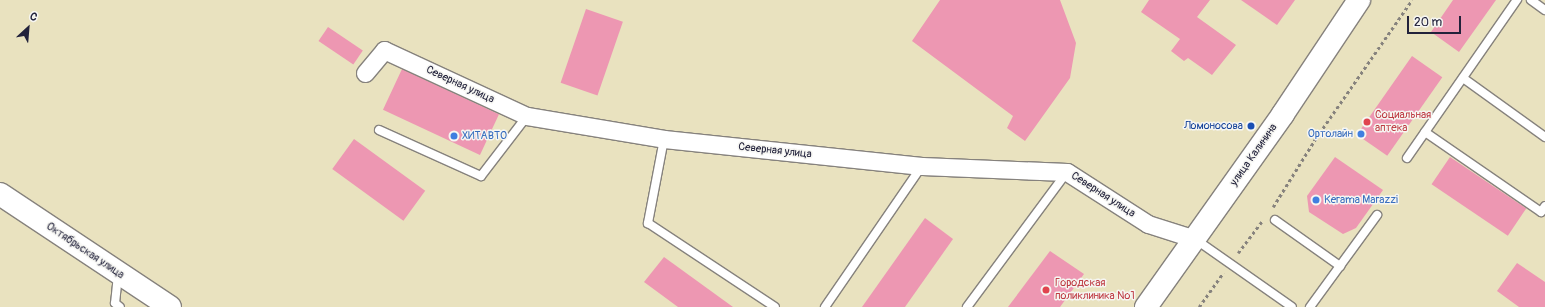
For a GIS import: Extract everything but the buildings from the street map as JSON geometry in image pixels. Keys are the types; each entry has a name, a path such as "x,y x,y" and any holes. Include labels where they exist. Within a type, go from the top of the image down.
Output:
{"main road":[{"name":"улица Калинина","path":"1146,307 1283,114 1359,0"},
{"name":"Октябрьская улица","path":"0,194 170,307"}],"street":[{"name":"Северная улица","path":"365,73 384,50 527,116 664,139 922,166 1067,172 1148,224 1195,239"}],"lane":[{"path":"1407,158 1517,0"},
{"path":"1531,0 1545,10"},
{"path":"1463,78 1545,137"},
{"path":"379,130 481,176 527,116"},
{"path":"1425,132 1541,212 1545,206"},
{"path":"664,139 648,223 775,307"},
{"path":"825,307 922,166"},
{"path":"966,307 1067,172"},
{"path":"1310,307 1377,215"},
{"path":"1275,220 1340,266"},
{"path":"1195,239 1292,307"},
{"path":"118,273 115,303 120,307"}],"path":[{"path":"1198,307 1282,195 1316,138 1412,0"}],"place":[{"name":"Социальная аптека","path":"1367,122"},
{"name":"Ломоносова","path":"1251,126"},
{"name":"Ортолайн","path":"1361,134"},
{"name":"ХИТАВТО","path":"454,136"},
{"name":"Kerama Marazzi","path":"1316,200"},
{"name":"Городская поликлиника №1","path":"1046,290"}]}
